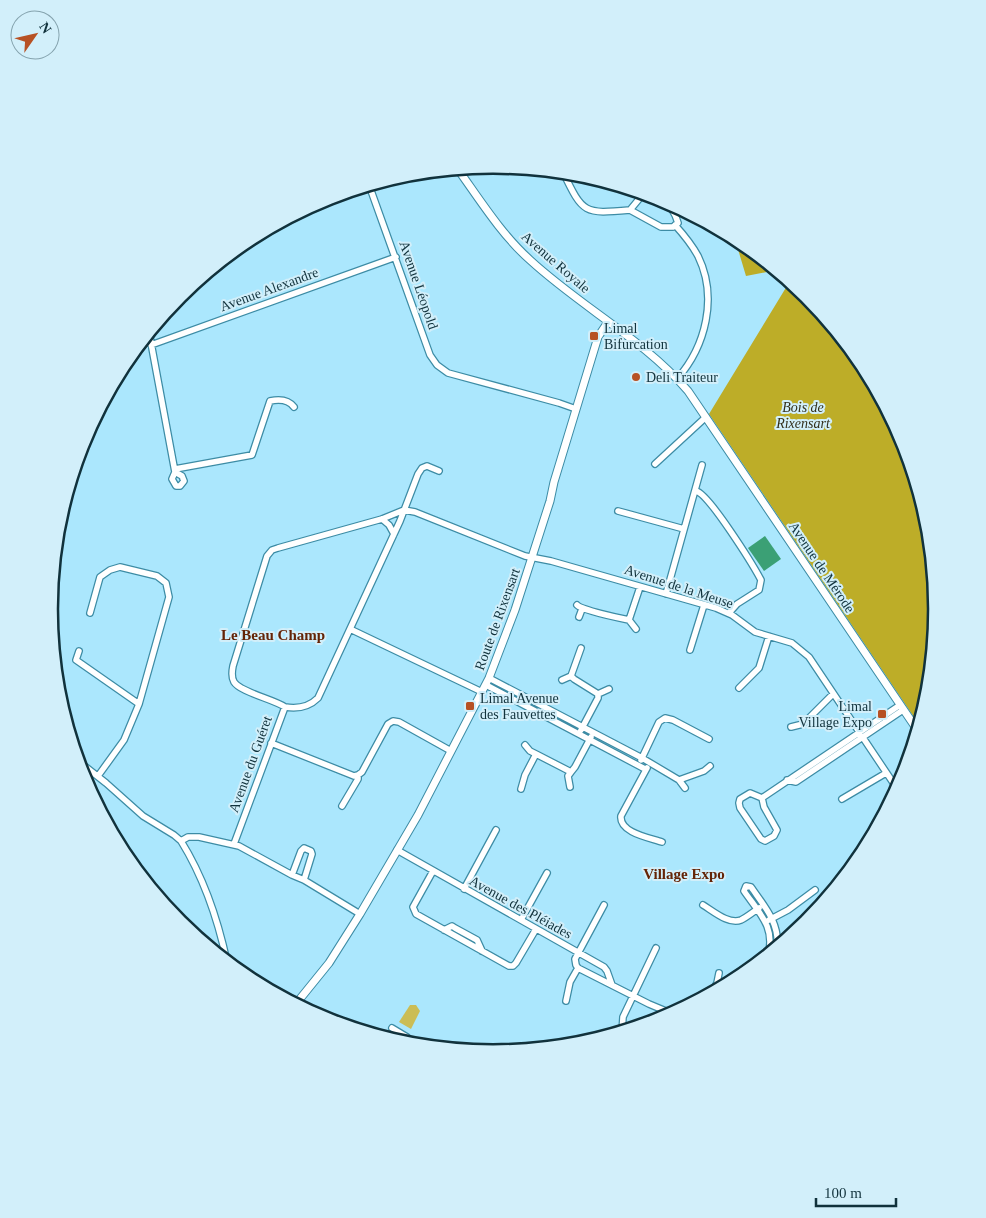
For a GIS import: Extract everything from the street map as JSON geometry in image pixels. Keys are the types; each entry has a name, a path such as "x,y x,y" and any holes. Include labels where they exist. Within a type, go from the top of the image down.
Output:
{"street":[{"name":"Avenue Royale","path":"462,174 502,230 529,260 608,322"},
{"path":"567,180 579,203 590,210 602,213 630,210 661,227 669,228 678,223 674,213"},
{"name":"Avenue Léopold","path":"371,191 430,355 441,369 448,373 576,409"},
{"path":"630,210 639,199"},
{"path":"675,225 685,236 699,258 705,279 708,306 706,324 700,344 684,371 677,378"},
{"name":"Avenue Alexandre","path":"151,345 396,257"},
{"name":"Avenue de Mérode","path":"608,322 649,353 677,378 706,417 913,725"},
{"name":"Route de Rixensart","path":"299,999 329,963 360,914 418,815 486,685 507,634 550,501 554,482 598,338 608,322"},
{"path":"150,340 175,470 252,454 270,401 289,402 294,407"},
{"path":"655,464 706,417"},
{"path":"666,594 702,465"},
{"path":"284,707 296,708 305,706 318,698 394,534 413,484 422,468 427,466 440,471"},
{"path":"696,491 699,491 707,499 761,580 759,590 737,604 729,613"},
{"path":"404,510 420,514 526,556 532,556"},
{"name":"Avenue du Guéret","path":"234,844 284,707 276,701 241,688 235,684 232,677 267,556 272,550 382,519 404,510"},
{"path":"618,511 684,529"},
{"path":"382,519 389,525 394,534"},
{"name":"Avenue de la Meuse","path":"532,556 729,613 751,630 792,643 803,651 812,662 892,782"},
{"path":"90,613 100,577 110,570 120,567 157,576 166,583 169,598 139,704 124,740 98,776"},
{"path":"629,620 640,587"},
{"path":"577,605 582,610 592,610 629,620 636,629"},
{"path":"690,650 704,605"},
{"path":"579,617 582,610"},
{"path":"350,629 482,692"},
{"path":"739,688 759,668 769,636"},
{"path":"562,680 571,676 581,648"},
{"path":"79,651 76,660 139,704"},
{"path":"571,676 598,694"},
{"path":"489,678 642,758 680,780 685,788"},
{"path":"486,685 645,769"},
{"path":"598,694 609,689"},
{"path":"579,734 598,698 598,694"},
{"path":"791,727 803,724 833,694"},
{"path":"762,798 787,780 861,735 901,707"},
{"path":"638,764 659,722 665,718 673,720 709,739"},
{"path":"271,743 354,776 362,772 388,724 393,721 399,722 451,751"},
{"path":"570,787 568,776 593,733"},
{"path":"525,745 530,751 571,772"},
{"path":"521,789 525,775 536,754"},
{"path":"652,764 645,769 620,821 624,827 640,835 662,842"},
{"path":"680,780 704,771 710,766"},
{"path":"88,769 142,816 181,841 206,892 216,920 223,951"},
{"path":"842,799 886,773"},
{"path":"342,806 358,779 358,775"},
{"path":"749,793 762,798 764,807 777,830 774,836 765,841 760,838 739,803 741,798 749,793"},
{"path":"464,889 496,830"},
{"path":"181,841 188,837 199,837 234,844 304,880 360,914"},
{"path":"292,875 301,851 304,848 311,851 312,854 304,880"},
{"name":"Avenue des Pléiades","path":"397,850 579,953 575,959 578,968 570,982 566,1001"},
{"path":"433,871 413,907 416,914 444,930 509,966 513,966 536,929"},
{"path":"521,920 548,873"},
{"path":"769,945 766,922 744,890 746,886 751,887 772,919 777,932 777,939"},
{"path":"766,922 788,910 816,890"},
{"path":"604,905 579,953 604,967 612,985"},
{"path":"703,905 728,919 736,921 741,920 763,905"},
{"path":"622,1025 623,1016 656,948"},
{"path":"578,968 663,1010"},
{"path":"716,983 720,973"},
{"path":"392,1028 404,1035"}],"shaded area":[{"path":"765,536 781,559 764,571 748,548"},
{"path":"410,1005 416,1005 420,1011 411,1029 399,1022"}],"green space":[{"path":"738,249 768,272 746,276"},
{"name":"Bois de Rixensart","path":"786,287 801,301 839,344 870,391 884,416 895,442 914,496 925,552 928,581 928,637 925,666 915,718 709,414"}],"place":[{"name":"Limal Bifurcation","path":"594,336"},
{"name":"Deli Traiteur","path":"636,377"},
{"name":"Limal Avenue des Fauvettes","path":"470,706"},
{"name":"Limal Village Expo","path":"882,714"}],"district":[{"name":"Le Beau Champ","path":"273,635"},
{"name":"Village Expo","path":"684,874"}]}
